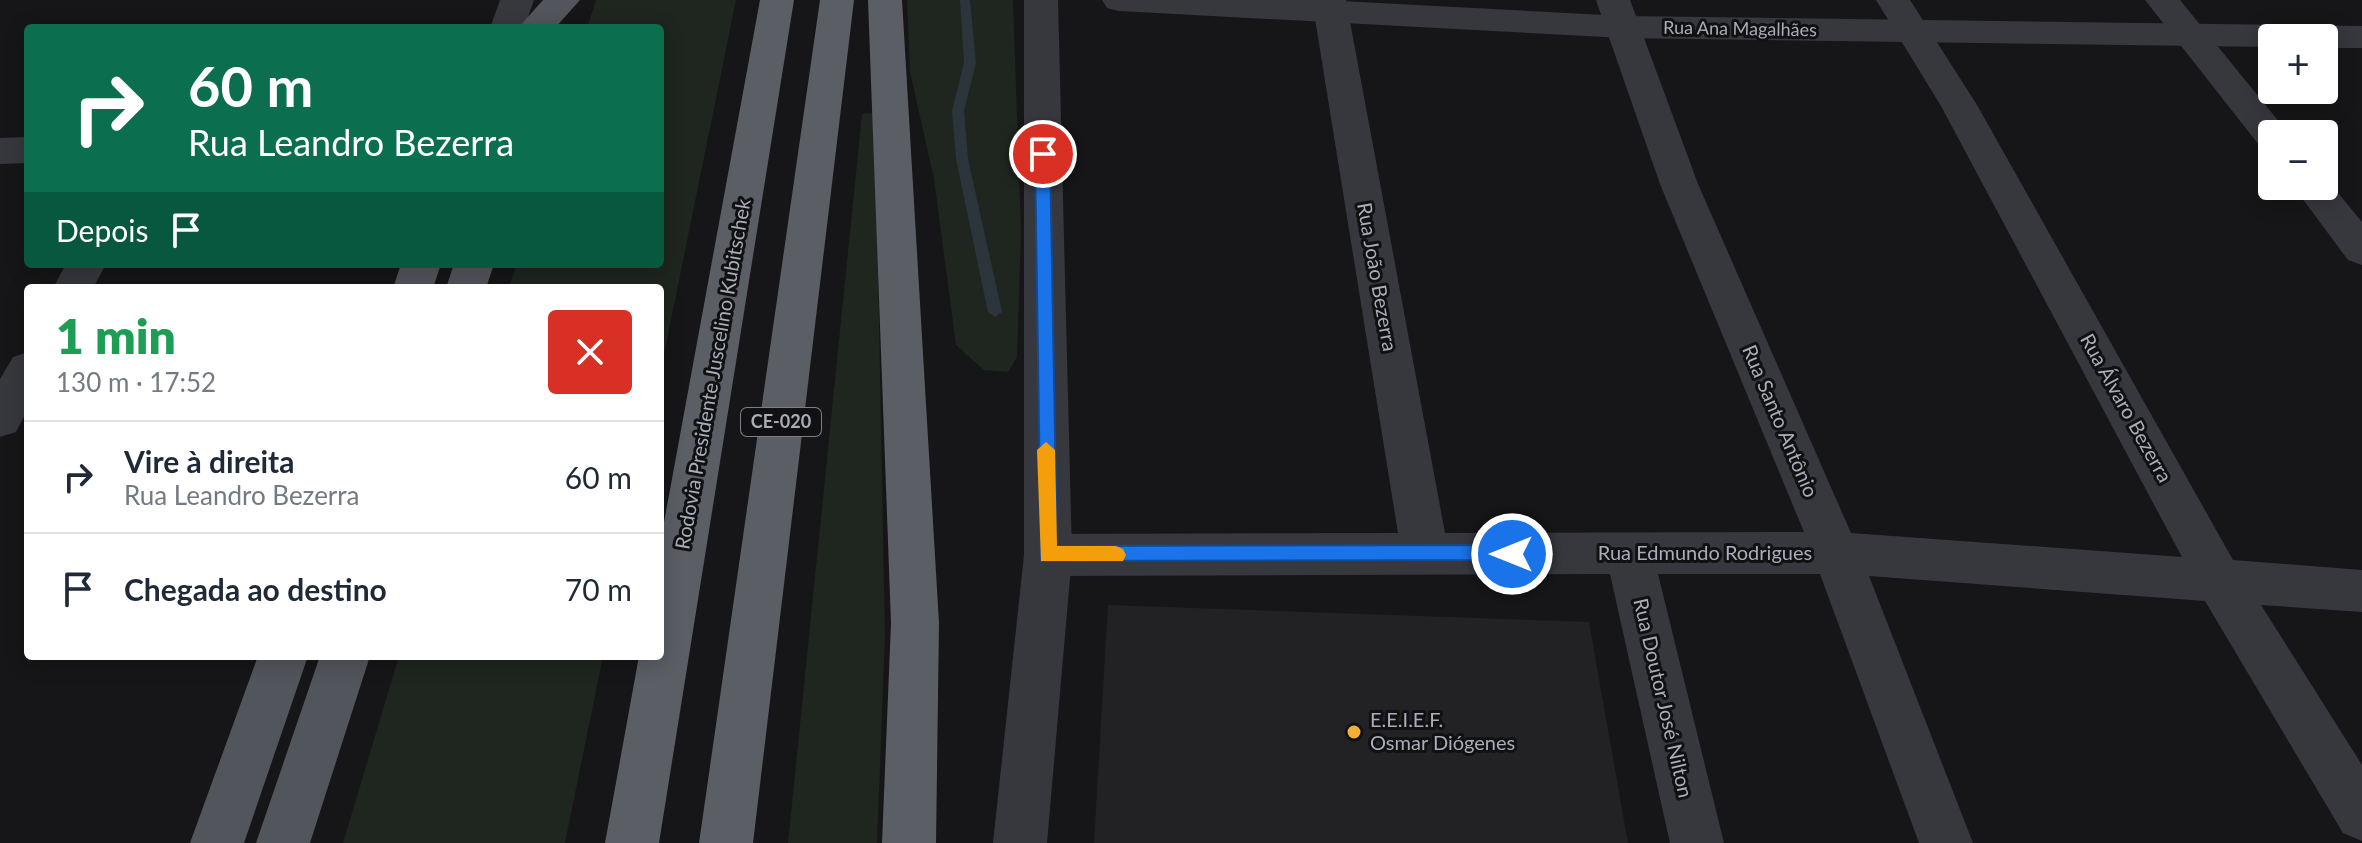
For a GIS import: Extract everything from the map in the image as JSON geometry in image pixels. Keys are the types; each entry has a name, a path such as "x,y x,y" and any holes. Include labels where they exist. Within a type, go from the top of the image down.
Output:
{"highway":[{"name":"Rodovia Presidente Juscelino Kubitschek","path":"664,657 777,0"},
{"name":"CE-020","path":"726,843 837,0"},
{"path":"885,0 915,623 909,843"},
{"name":"Rodovia Presidente Juscelino Kubitschek","path":"632,843 663,660"}],"main road":[{"path":"539,24 563,0"},
{"path":"556,24 571,0"},
{"path":"217,843 282,660"},
{"path":"283,843 344,660"}],"street":[{"path":"508,24 517,0"},
{"path":"1020,843 1048,555 1041,0"},
{"name":"Rua Ana Magalhães","path":"1119,0 1618,14 1903,16 2191,35 2362,37"},
{"path":"2162,0 2259,120"},
{"name":"Rua João Bezerra","path":"1330,6 1425,555"},
{"name":"Rua Santo Antônio","path":"1618,14 1679,184 1836,553 1946,843"},
{"name":"Rua Álvaro Bezerra","path":"1903,16 1959,105 2220,582 2362,814"},
{"path":"0,151 24,150"},
{"path":"2323,200 2362,250"},
{"path":"0,419 24,376"},
{"name":"Rua Doutor José Nilton","path":"1629,553 1697,843"},
{"name":"Rua Edmundo Rodrigues","path":"1048,555 1836,553 2362,591"}],"shaded area":[{"path":"596,0 736,0 664,354 664,284 510,284 516,268 664,268 664,24 588,24"},
{"path":"907,0 1013,0 1021,233 1017,357 1008,372 984,370 956,345 934,179 910,72"},
{"path":"875,113 885,636 877,843 788,843 862,114"},
{"name":"E.E.I.E.F. Osmar Diógenes","path":"1108,605 1589,622 1628,843 1094,843"},
{"path":"398,660 602,660 565,843 343,843"}],"waterway":[{"path":"965,0 970,63 958,111 962,159 995,312"}],"slow traffic":[{"path":"1046,450 1048,555 1116,555"}],"place":[{"name":"E.E.I.E.F. Osmar Diógenes","path":"1354,732"}],"route":[{"path":"1043,154 1048,555 1512,554"}]}
